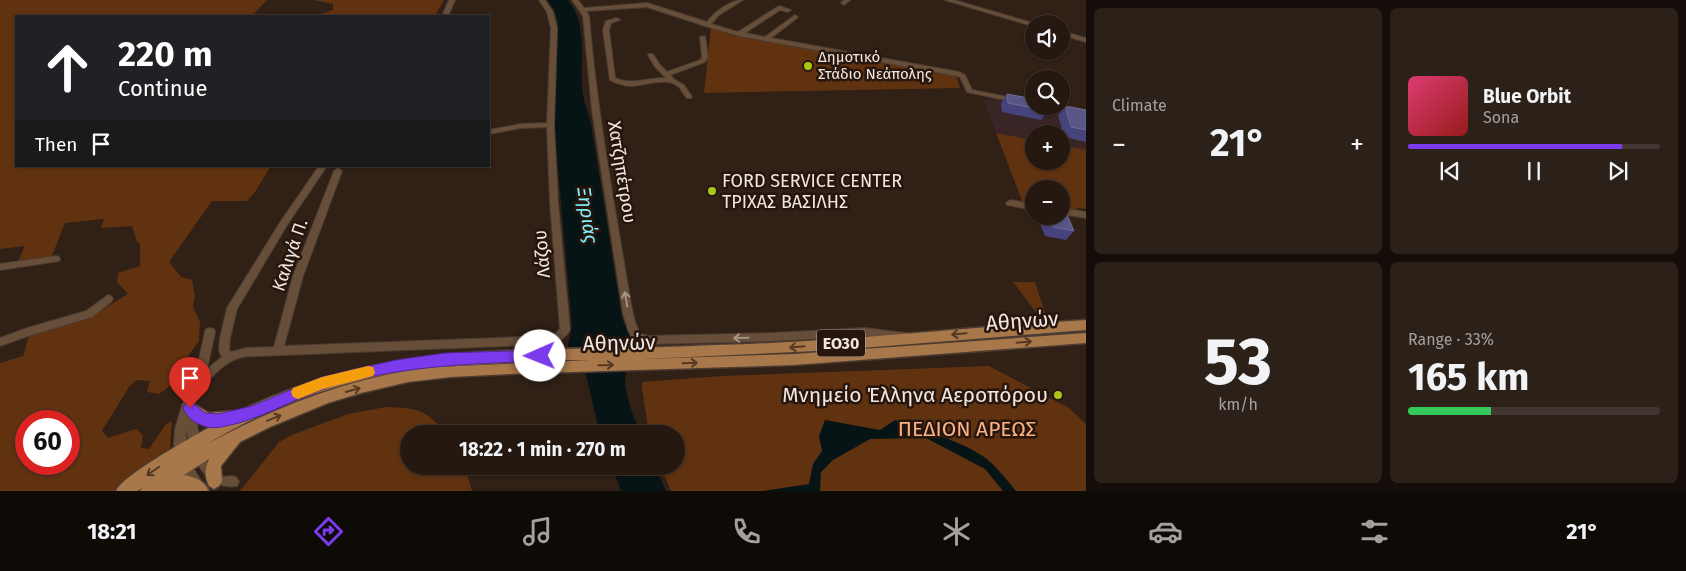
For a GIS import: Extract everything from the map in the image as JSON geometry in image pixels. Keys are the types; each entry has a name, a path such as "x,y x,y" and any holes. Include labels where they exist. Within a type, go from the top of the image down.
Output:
{"main road":[{"name":"Αθηνών","path":"640,359 1086,325"},
{"name":"Αθηνών","path":"124,491 198,450 253,413 314,386 396,365 463,358 569,360 838,358 1086,338"},
{"name":"Αθηνών","path":"198,450 323,399 394,379 569,360"},
{"path":"190,404 196,415 207,421 218,421 253,413"},
{"path":"150,490 172,482 181,481 209,488 212,470 216,461 227,447 250,429"},
{"name":"Αθηνών","path":"150,490 184,458"}],"street":[{"path":"445,15 452,0"},
{"path":"490,132 521,126 550,125 554,28 552,18 542,0"},
{"path":"574,0 583,10 652,0"},
{"path":"707,25 716,14 740,0"},
{"path":"949,0 1025,22"},
{"path":"621,4 646,5 738,34 959,74 963,76 969,91 1025,102"},
{"path":"738,34 779,8 788,10"},
{"name":"Χατζηπέτρου","path":"583,10 586,16 594,99 615,235 630,321 637,337"},
{"path":"767,38 795,17"},
{"path":"617,20 608,22 606,30 612,79 618,82 635,83 672,80"},
{"path":"1070,36 1086,40"},
{"path":"666,74 703,60 705,58 703,37"},
{"path":"651,55 657,66 685,89 690,97"},
{"path":"1070,111 1086,114"},
{"name":"Λάζου","path":"550,125 551,162 565,330 563,334 555,339"},
{"path":"230,358 224,351 232,308 284,223 322,167"},
{"name":"Καλιγά Π.","path":"278,351 298,276 338,171"},
{"path":"1010,203 1025,206"},
{"path":"1070,212 1086,215"},
{"path":"0,267 56,259"},
{"path":"0,342 89,314 108,299"},
{"path":"202,383 202,368 210,332"},
{"name":"Αθηνών","path":"637,337 648,340 865,332 912,337"},
{"path":"209,488 191,475 180,442 181,424 202,383 230,358 244,353 278,351 555,339"},
{"path":"190,404 191,431 207,473 209,488"}],"shaded area":[{"path":"986,98 1025,106 1025,115 1070,115 1086,118 1086,150 1070,147 1070,125 1025,125 1025,138 996,133 984,100"}],"green space":[{"path":"0,0 267,0 253,15 15,15 15,167 270,167 247,201 212,201 169,262 181,277 192,280 195,296 193,307 200,322 199,341 180,367 191,367 192,370 159,394 147,392 150,381 137,380 129,387 102,431 108,438 136,429 143,435 141,448 149,449 166,424 172,421 170,449 115,491 0,491 0,363 23,356 29,336 87,319 128,294 117,282 118,273 140,266 140,243 137,242 132,226 101,228 104,219 65,223 51,258 17,263 25,246 0,249"},
{"path":"313,0 444,0 436,15 317,15 333,10 333,4"},
{"name":"Δημοτικό Στάδιο Νεάπολης","path":"711,28 735,36 956,75 960,88 704,93"},
{"path":"996,133 1025,138 1025,170 1070,170 1070,147 1086,150 1086,209 1078,208 1070,210 1070,180 1025,180 1025,203 1023,203"},
{"path":"1013,282 1035,282 1047,319 1039,316"},
{"name":"ΠΕΔΙΟΝ ΑΡΕΩΣ","path":"989,366 1069,408 1086,424 1086,491 671,491 664,475 685,475 685,425 648,425 642,382 723,376"},
{"path":"386,407 420,411 438,425 400,425 400,475 468,475 472,491 240,491 279,442 294,434 348,414"}],"water":[{"name":"Ξηριάς","path":"547,0 568,0 575,10 579,22 584,98 591,124 622,318 633,347 625,381 627,395 638,425 598,425 586,375 568,345 572,325 554,124 558,23 554,9"},
{"path":"825,420 880,430 895,420 940,436 972,450 986,459 1016,491 1003,491 985,469 926,438 870,439 833,460 821,472 820,491 763,491 809,484 813,464 822,451 819,436"},
{"path":"615,475 659,475 666,491 621,491"}],"building":[{"path":"1007,94 1025,97 1025,106 1008,103"},
{"path":"1070,107 1086,110 1086,130 1071,127 1068,115 1070,115"},
{"path":"1070,222 1074,231 1053,227 1052,225 1070,225"}],"slow traffic":[{"path":"298,392 322,383 368,372"}],"place":[{"name":"Δημοτικό Στάδιο Νεάπολης","path":"808,66"},
{"name":"FORD SERVICE CENTER ΤΡΙΧΑΣ ΒΑΣΙΛΗΣ","path":"712,191"},
{"name":"Μνημείο Έλληνα Αεροπόρου","path":"1058,395"}],"route":[{"path":"190,408 202,419 218,421 253,413 322,383 396,365 445,359 540,356"}]}
